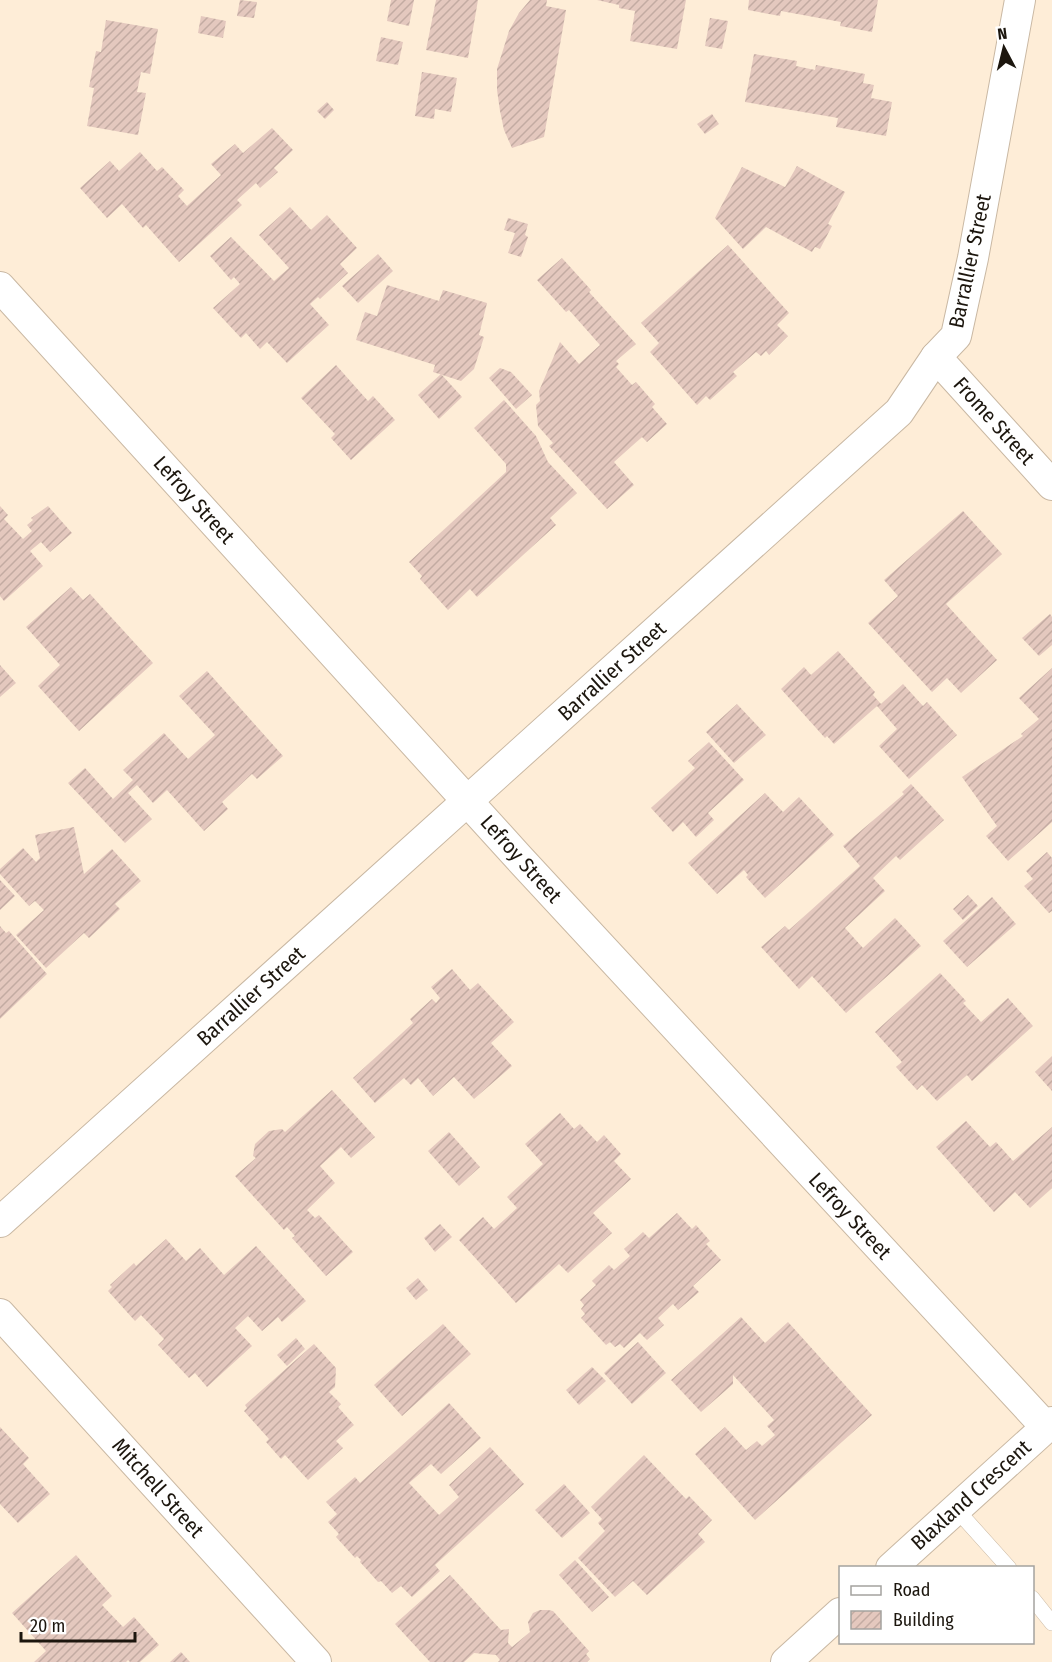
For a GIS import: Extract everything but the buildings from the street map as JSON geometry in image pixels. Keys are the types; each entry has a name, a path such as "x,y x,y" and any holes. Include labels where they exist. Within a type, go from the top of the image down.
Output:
{"street":[{"name":"Barrallier Street","path":"0,1222 899,412 936,357 956,336 973,258 1020,0"},
{"name":"Lefroy Street","path":"0,287 467,801 1049,1425"},
{"name":"Frome Street","path":"936,357 1052,485"},
{"name":"Mitchell Street","path":"0,1314 316,1662"},
{"name":"Blaxland Crescent","path":"893,1566 1049,1425"},
{"path":"786,1662 839,1614"}],"lane":[{"path":"956,1509 1007,1566"},
{"path":"1034,1600 1052,1623"}]}
